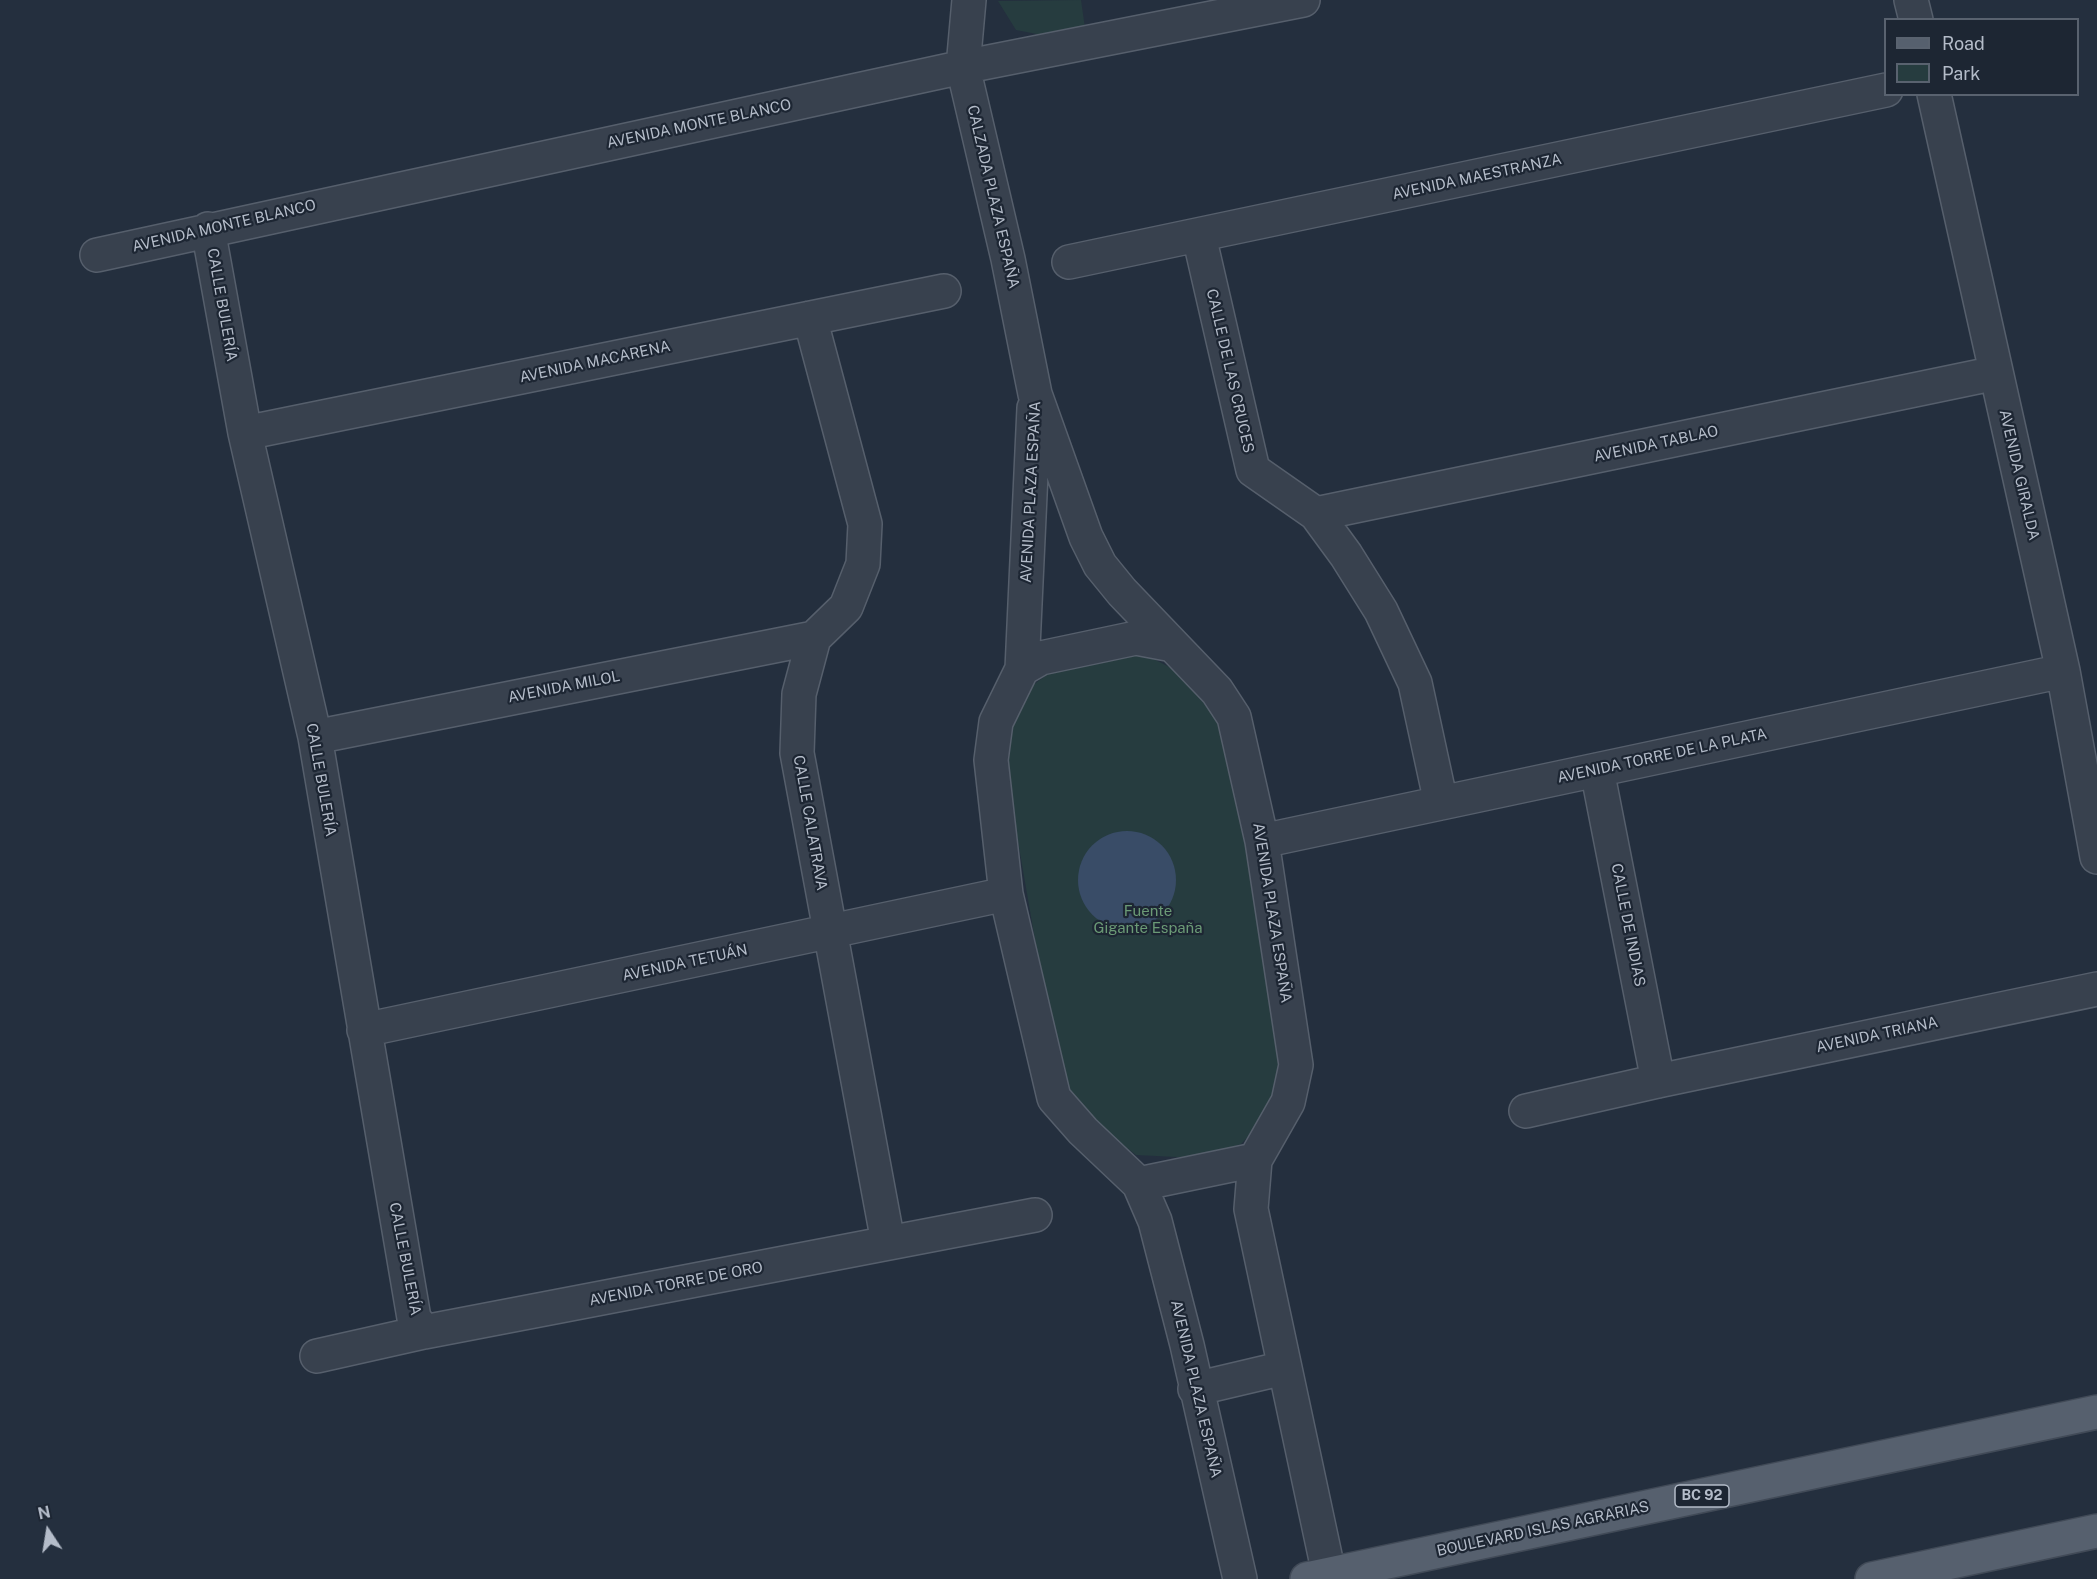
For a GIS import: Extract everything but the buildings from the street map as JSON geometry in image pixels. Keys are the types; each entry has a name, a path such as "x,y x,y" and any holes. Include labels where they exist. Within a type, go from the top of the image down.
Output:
{"main road":[{"name":"BOULEVARD ISLAS AGRARIAS","path":"1321,1577 2097,1412"},
{"path":"1872,1579 2097,1531"}],"street":[{"name":"CALZADA PLAZA ESPAÑA","path":"969,0 963,67 1008,259 1035,394"},
{"name":"AVENIDA MONTE BLANCO","path":"97,255 208,229 963,67 1303,0"},
{"path":"1911,0 1916,18"},
{"name":"AVENIDA MAESTRANZA","path":"1069,262 1884,90"},
{"name":"AVENIDA GIRALDA","path":"1934,96 2062,671 2097,857"},
{"name":"CALLE BULERÍA","path":"208,229 245,433 315,737 414,1318 424,1332"},
{"name":"CALLE DE LAS CRUCES","path":"1199,236 1253,470 1316,514 1346,555 1381,611 1415,683 1441,803"},
{"name":"AVENIDA MACARENA","path":"245,433 944,291"},
{"path":"810,318 865,524 863,564 846,607 814,638"},
{"name":"AVENIDA TABLAO","path":"1316,514 1996,373"},
{"name":"AVENIDA PLAZA ESPAÑA","path":"1035,394 1086,537 1100,565 1122,592 1217,691 1234,717 1262,841 1296,1065 1288,1102 1255,1160 1251,1209 1284,1368 1321,1577"},
{"name":"AVENIDA PLAZA ESPAÑA","path":"1035,394 1022,669 996,722 991,760 1006,894 1054,1098 1083,1131 1139,1184 1155,1221 1187,1345 1195,1389 1240,1579"},
{"name":"AVENIDA MILOL","path":"315,737 814,638"},
{"name":"CALLE CALATRAVA","path":"814,638 799,694 797,753 888,1242"},
{"path":"1022,669 1041,658 1136,638 1173,645"},
{"name":"AVENIDA TORRE DE LA PLATA","path":"1262,841 2062,671"},
{"name":"CALLE DE INDIAS","path":"1597,770 1658,1081"},
{"name":"AVENIDA TETUÁN","path":"364,1030 1006,894"},
{"name":"AVENIDA TRIANA","path":"1526,1111 2097,989"},
{"path":"1139,1184 1224,1169 1255,1160"},
{"name":"AVENIDA TORRE DE ORO","path":"316,1356 424,1332 1035,1215"},
{"path":"1195,1389 1284,1368"}],"green space":[{"path":"1081,0 1085,28 1047,36 1016,30 998,1"},
{"name":"Fuente Gigante España","path":"1142,653 1177,671 1221,722 1262,900 1284,1052 1271,1113 1241,1144 1197,1158 1136,1155 1089,1119 1058,1073 1006,772 1004,730 1022,693 1059,666"}],"water":[{"name":"Fuente Gigante España","path":"1127,831 1146,835 1162,845 1172,861 1176,880 1172,899 1162,915 1146,925 1127,929 1108,925 1092,915 1082,899 1078,880 1082,861 1092,845 1108,835"}]}
